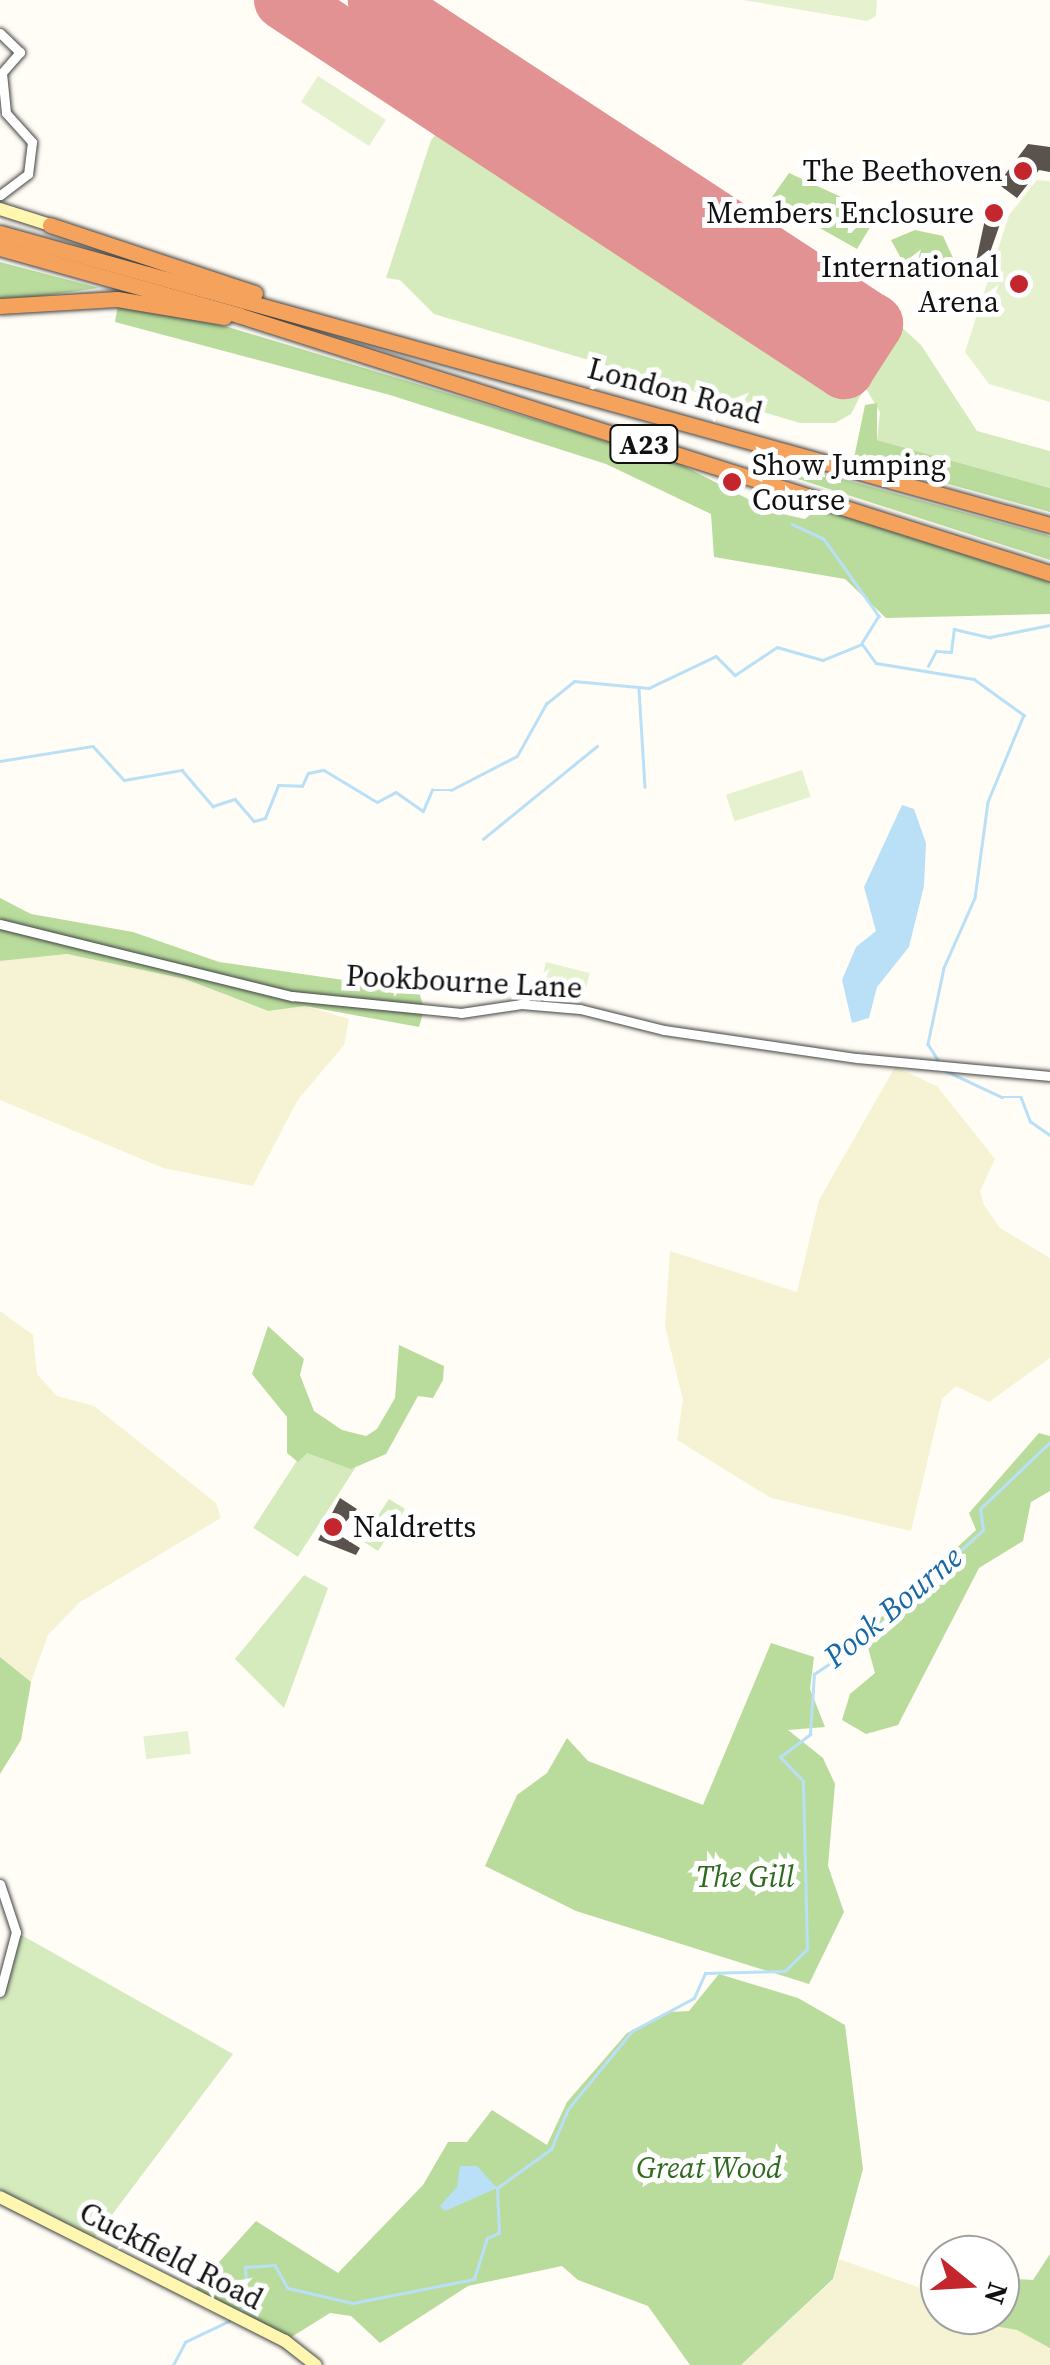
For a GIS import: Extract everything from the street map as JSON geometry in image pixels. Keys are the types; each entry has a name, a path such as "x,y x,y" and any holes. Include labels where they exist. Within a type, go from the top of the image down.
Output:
{"highway":[{"path":"50,225 271,299 285,312"},
{"name":"A23","path":"0,234 285,312"},
{"name":"A23","path":"0,248 238,315 1050,573"},
{"path":"0,306 102,298 217,319 238,315"},
{"name":"London Road","path":"285,312 1050,525"}],"street":[{"path":"0,34 20,52 2,73 6,113 32,142 28,174 0,195"},
{"path":"0,208 50,225"},
{"name":"Pookbourne Lane","path":"0,924 292,996 461,1012 521,1004 580,1010 664,1030 1050,1076"},
{"path":"0,1884 16,1932 0,1992"},
{"name":"Cuckfield Road","path":"0,2198 285,2342 316,2365"}],"shaded area":[{"path":"67,954 185,979 267,1011 305,1006 349,1019 344,1045 297,1101 253,1186 163,1168 0,1100 0,961"},
{"path":"895,1067 937,1086 995,1159 980,1191 984,1205 1000,1228 1050,1258 1050,1358 989,1402 956,1386 942,1399 911,1531 771,1498 677,1440 683,1400 665,1326 670,1251 797,1292 819,1200"},
{"path":"0,1311 33,1335 37,1374 57,1396 94,1406 216,1503 221,1518 80,1602 48,1635 31,1682 0,1657"},
{"path":"839,2259 920,2288 920,2335 1020,2335 1020,2308 1034,2307 1050,2261 1050,2365 741,2365 833,2280"}],"green space":[{"path":"743,0 877,0 876,16 867,21"},
{"path":"318,76 386,120 369,146 301,102"},
{"path":"453,114 864,385 885,312 921,345 977,431 1050,451 1050,488 877,440 880,412 865,387 851,414 835,423 800,423 434,314 400,280 386,278 431,140"},
{"path":"789,173 878,214 857,249 770,200"},
{"name":"International Arena","path":"1037,180 1050,181 1050,402 989,384 965,352 1009,215"},
{"path":"915,230 943,236 954,260 931,269 903,262 891,240"},
{"path":"0,262 99,288 0,302"},
{"path":"118,304 228,327 676,462 773,512 805,519 818,508 1050,582 1050,614 886,618 845,579 714,557 711,514 606,464 390,395 115,322"},
{"path":"877,403 877,440 1050,488 1050,512 854,458 865,405"},
{"path":"751,454 1050,536 1050,560 770,470 749,461"},
{"path":"802,770 811,797 735,821 726,795"},
{"path":"0,898 31,914 133,932 219,962 419,991 424,1010 419,1027 305,1006 268,1011 185,979 67,954 0,961"},
{"path":"546,962 590,973 584,996 540,985"},
{"path":"268,1326 304,1359 300,1375 314,1411 342,1430 366,1436 377,1429 395,1398 399,1345 444,1366 443,1380 433,1398 418,1396 386,1454 351,1469 307,1453 298,1462 287,1453 287,1417 252,1374"},
{"path":"1039,1433 1050,1436 1050,1491 1031,1502 1023,1541 979,1568 898,1725 866,1734 842,1720 850,1694 875,1673 864,1633 976,1530 969,1513"},
{"path":"311,1439 355,1468 298,1557 253,1528"},
{"path":"389,1499 405,1509 378,1551 352,1534 362,1512 379,1514"},
{"path":"304,1575 328,1588 284,1708 235,1659"},
{"name":"The Gill","path":"771,1643 814,1657 810,1689 825,1727 788,1730 823,1758 835,1784 828,1866 844,1912 809,1984 576,1911 485,1866 517,1795 547,1773 567,1738 588,1761 703,1805"},
{"path":"0,1657 31,1682 21,1740 0,1774"},
{"path":"188,1731 191,1754 146,1759 143,1736"},
{"path":"16,1932 233,2054 90,2244 0,2197 0,1993"},
{"name":"Great Wood","path":"719,1974 798,1998 845,2025 863,2169 833,2279 741,2365 690,2365 648,2306 578,2280 562,2266 468,2286 380,2343 351,2316 330,2313 285,2341 192,2292 256,2221 338,2273 423,2185 448,2142 467,2142 492,2110 547,2145 567,2102 627,2033 670,2012 689,2011"},
{"path":"1050,2254 1050,2348 1020,2332 1020,2279 1033,2280"}],"water":[{"path":"902,805 914,809 926,843 924,886 909,947 877,987 869,1018 852,1023 842,980 856,947 876,931 864,887"},
{"path":"460,2166 477,2166 497,2188 445,2211 440,2206 457,2187"}],"building":[{"name":"The Beethoven","path":"1028,144 1050,147 1050,172 1039,170 1017,198 998,184"},
{"path":"989,201 1006,207 986,264 976,261"},
{"name":"Naldretts","path":"340,1498 357,1509 336,1533 360,1548 356,1555 318,1540"}],"waterway":[{"path":"792,524 824,539 879,616 863,642"},
{"path":"928,666 936,651 951,652 954,629 990,637 1050,625"},
{"path":"0,761 93,746 124,780 182,770 213,806 235,799 254,821 265,818 278,785 302,786 308,773 324,770 377,802 396,792 423,811 432,790 451,790 517,756 546,704 574,681 649,688 716,656 735,675 777,647 823,660 862,644"},
{"name":"Pook Bourne","path":"863,645 876,663 974,679 1024,715 988,802 975,898 944,968 928,1044 938,1060"},
{"path":"639,689 645,787"},
{"path":"483,839 597,746"},
{"name":"Pook Bourne","path":"946,1071 1002,1097 1021,1097 1030,1121 1050,1135"},
{"name":"Pook Bourne","path":"239,2312 247,2305 245,2267 275,2265 288,2288 353,2303 474,2279 487,2238 499,2233 497,2188 551,2149 568,2109 632,2031 694,1998 705,1973 785,1971 807,1949 803,1781 780,1757 810,1734 814,1674 856,1646 983,1530 980,1509 1050,1442"},
{"name":"Pook Bourne","path":"173,2365 185,2342 229,2321"}],"runway":[{"path":"284,0 844,369 873,324 378,0"}],"place":[{"name":"The Beethoven","path":"1023,171"},
{"name":"Members Enclosure","path":"994,213"},
{"name":"International Arena","path":"1019,284"},
{"name":"Show Jumping Course","path":"732,482"},
{"name":"Naldretts","path":"333,1527"}]}
